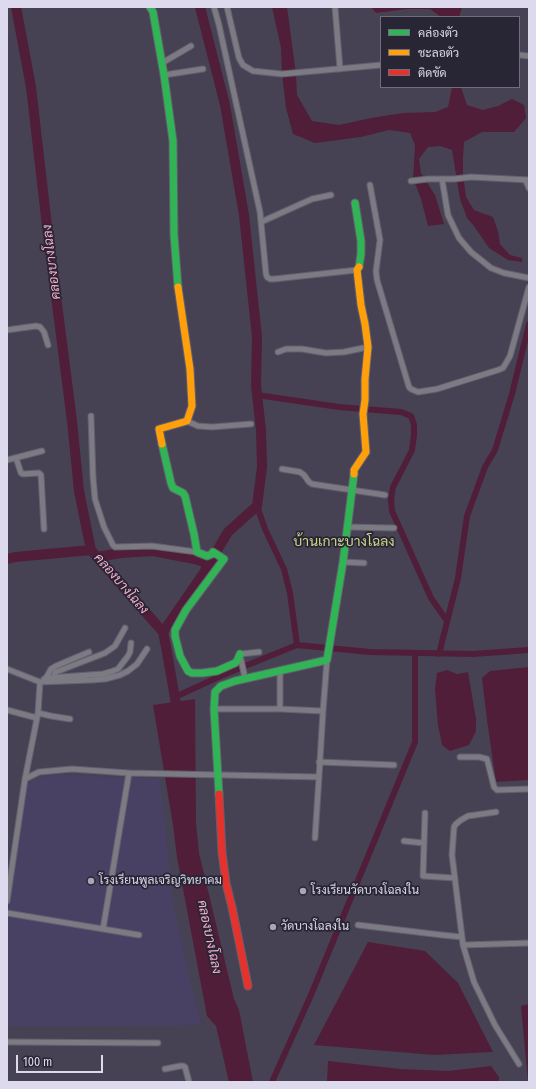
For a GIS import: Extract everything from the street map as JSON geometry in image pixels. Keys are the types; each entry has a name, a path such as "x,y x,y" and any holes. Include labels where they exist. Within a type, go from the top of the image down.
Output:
{"street":[{"path":"150,7 153,12 162,63 173,141 174,235 178,292 190,369 192,393 192,406 187,421"},
{"path":"214,7 242,124 260,212 266,274 268,278 274,279 357,270"},
{"path":"227,7 239,58 243,65 253,71 296,74 380,65"},
{"path":"335,7 340,69"},
{"path":"162,63 191,46"},
{"path":"164,75 203,69"},
{"path":"411,181 471,177 527,181 529,188"},
{"path":"442,179 448,216 459,238 471,252 491,268 504,274 529,278"},
{"path":"370,185 380,240 376,271 377,280 409,387 414,391 437,388 503,368 510,356 529,287"},
{"path":"261,222 312,199 331,195"},
{"path":"315,838 319,762 328,659 343,562 354,470 366,452 363,414 368,347 357,270 360,266 362,254 355,204"},
{"path":"7,330 36,326 40,327 44,332 48,345"},
{"path":"278,352 286,349 302,349 326,353 344,352 368,347"},
{"path":"92,416 93,477 95,499 104,527 113,545 115,547 152,546 197,552 207,556 213,552 224,559 186,610 176,630 175,636 180,656 188,671 192,673 217,671 236,662 240,655"},
{"path":"197,552 185,496 183,493 173,488 170,483 160,429 187,421 198,426 212,427 250,424"},
{"path":"7,460 42,451"},
{"path":"16,458 22,474 39,473 41,475 44,529"},
{"path":"282,469 300,472 312,484 385,495"},
{"path":"347,527 394,528"},
{"path":"343,562 364,563"},
{"path":"53,678 56,672 105,653 115,646 125,628"},
{"path":"46,678 104,674 112,672 118,669 128,656 131,643"},
{"path":"7,669 40,682 106,679 128,671 136,664 147,649"},
{"path":"40,682 46,678 51,670 56,666 89,652"},
{"path":"240,655 259,652"},
{"path":"240,655 245,678"},
{"path":"248,986 226,883 222,852 214,710 215,692 221,686 245,678 328,659"},
{"path":"280,670 280,709"},
{"path":"7,901 25,778 37,715 40,682"},
{"path":"214,710 280,709 323,711"},
{"path":"7,710 70,718"},
{"path":"460,757 480,757 487,759 494,787 497,790 529,789"},
{"path":"319,762 394,765"},
{"path":"25,778 39,772 72,769 158,774 319,777"},
{"path":"103,929 130,773"},
{"path":"496,812 468,816 461,820 454,827 452,855 463,945 474,982 495,1025 519,1064"},
{"path":"425,813 422,876 455,878"},
{"path":"404,841 424,843"},
{"path":"7,913 139,935"},
{"path":"358,925 442,936 462,937"},
{"path":"463,945 529,943"},
{"path":"7,1042 158,1043"},
{"path":"165,1069 183,1066 189,1082"}],"shaded area":[{"name":"โรงเรียนพูลเจริญวิทยาคม","path":"57,775 160,779 173,903 196,1008 201,1024 172,1026 7,1026 7,911 25,786 36,778"}],"water":[{"path":"272,7 287,7 296,74 297,95 312,121 339,125 403,113 435,112 448,107 452,88 461,88 467,105 483,110 498,106 512,99 524,105 526,118 514,132 482,132 464,142 463,158 463,175 466,197 474,210 493,217 498,231 500,244 510,255 522,258 522,262 508,260 489,248 467,218 460,199 452,150 440,146 428,147 419,159 421,173 435,195 444,224 428,226 421,199 413,178 415,145 410,133 389,130 361,137 315,143 293,134 286,108 281,48"},
{"path":"371,7 465,7 462,8 459,16 440,16 430,9 407,9 376,13"},
{"path":"529,667 529,780 496,782 482,678 490,671"},
{"path":"447,670 457,674 468,672 476,719 476,731 469,745 450,751 442,745 438,725 435,689 437,673"},
{"path":"195,699 196,823 199,853 234,999 239,1010 253,1082 229,1082 216,1026 207,1016 177,857 153,705"},
{"path":"368,942 425,951 458,983 493,1052 434,1055 314,1045"},
{"path":"529,1004 529,1082 528,1082 521,1006"},
{"path":"328,1061 400,1069 448,1071 491,1066 499,1077 499,1082 327,1082"}],"waterway":[{"name":"คลองบางโฉลง","path":"16,7 31,87 72,421 79,491 91,550 163,632 178,715"},
{"path":"163,632 203,574 228,532 257,506 262,467 261,430 256,385 257,337 244,215 225,105 200,7"},
{"path":"439,654 458,578 467,516 485,467 495,450 512,394 529,324"},
{"path":"257,395 339,407 401,412 411,416 414,425 412,450 393,487 391,500 392,511 431,598 447,621"},
{"path":"257,506 265,529 284,569 290,593 297,645"},
{"path":"7,559 91,550"},
{"path":"97,557 121,553 153,551 195,559 209,564"},
{"path":"175,697 223,675 297,645 370,652 473,654 529,650"},
{"path":"272,1082 311,995 415,742 415,653"}],"traffic: fast":[{"path":"150,7 153,12 164,75 173,141 174,235 178,287"},
{"path":"355,203 361,241 359,267"},
{"path":"162,444 173,488 183,493 185,496 197,552 207,556 213,552 224,559 186,610 175,630 180,656 188,671 192,673 202,673 217,671 235,663 240,655"},
{"path":"219,794 214,709 215,692 221,686 235,681 327,660 343,562 354,474"}],"traffic: slow":[{"path":"354,474 354,470 366,452 363,414 368,347 357,270 359,267"},
{"path":"162,444 159,429 187,421 192,406 190,369 178,287"}],"traffic: jam":[{"path":"219,794 222,852 226,883 248,986"}],"place":[{"name":"โรงเรียนพูลเจริญวิทยาคม","path":"91,881"},
{"name":"โรงเรียนวัดบางโฉลงใน","path":"303,891"},
{"name":"วัดบางโฉลงใน","path":"273,927"}],"district":[{"name":"บ้านเกาะบางโฉลง","path":"344,542"}]}
